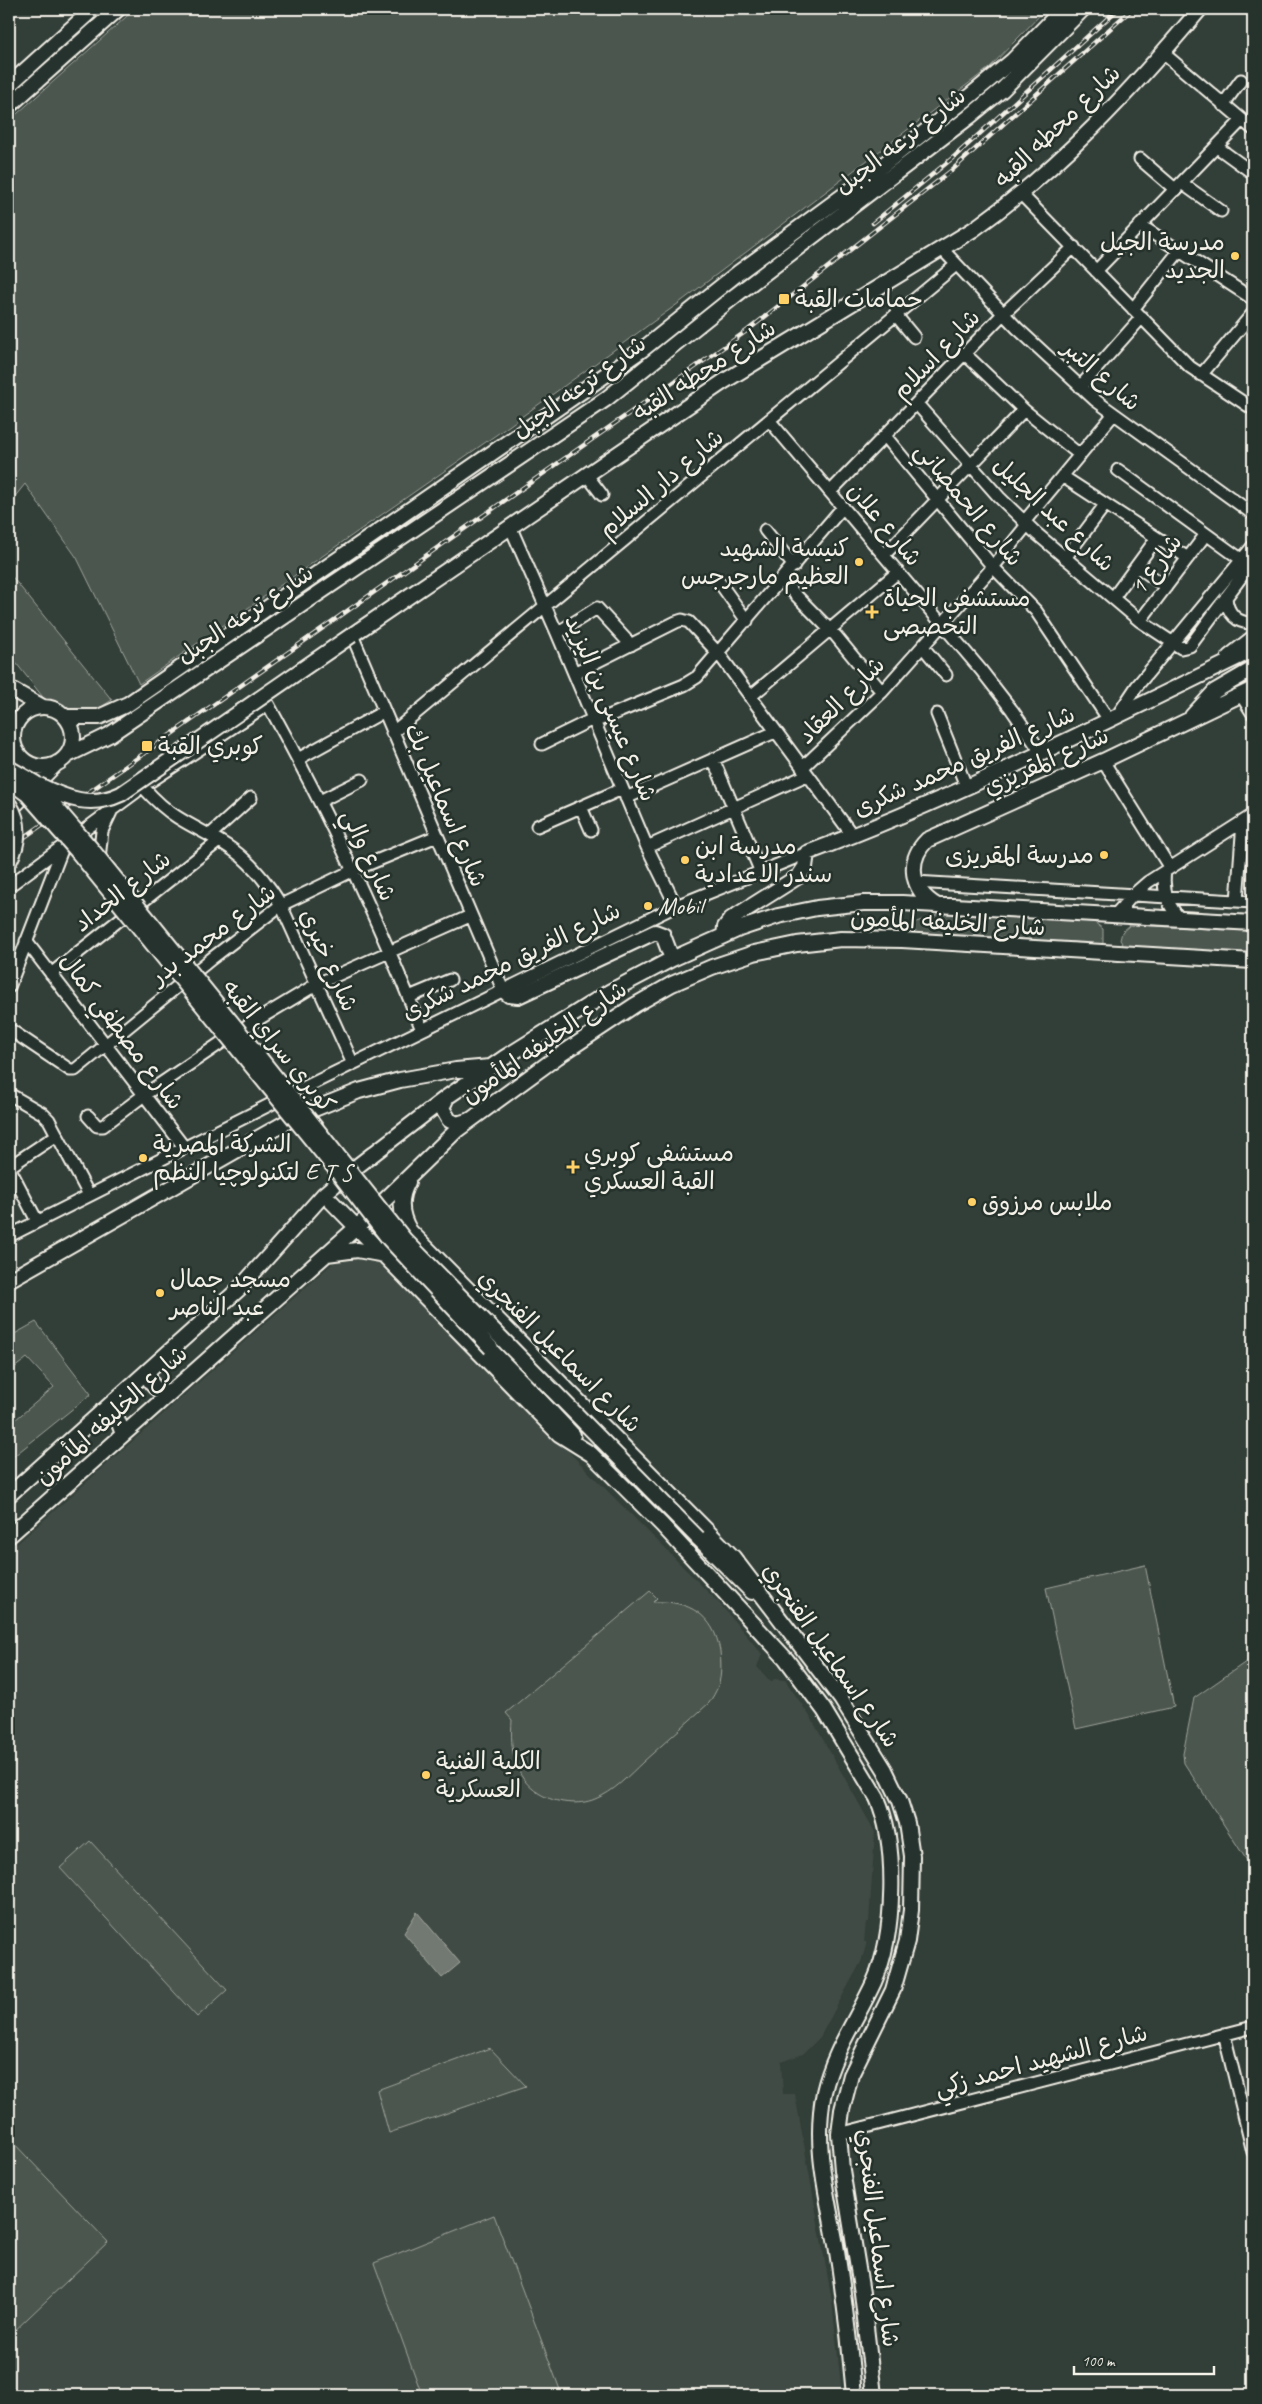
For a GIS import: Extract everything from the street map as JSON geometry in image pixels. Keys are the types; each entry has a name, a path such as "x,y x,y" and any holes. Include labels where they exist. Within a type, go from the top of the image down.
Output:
{"main road":[{"path":"9,85 92,9"},
{"path":"9,106 118,9"},
{"name":"شارع ترعه الجبل","path":"62,759 99,741 606,399 736,295 863,189 992,78 1063,9"},
{"name":"شارع ترعه الجبل","path":"66,717 90,718 114,712 642,349 725,284 1003,89 1083,9"},
{"name":"شارع محطه القبه","path":"35,783 79,801 95,802 111,798 723,382 974,229 1021,194 1084,139 1163,54 1200,9"},
{"path":"992,78 1003,89"},
{"path":"725,284 736,295"},
{"path":"472,465 483,482"},
{"path":"1222,665 1242,645 1253,638"},
{"path":"1222,665 1253,650"},
{"path":"197,656 205,668"},
{"name":"شارع الفريق محمد شكرى","path":"808,853 853,836 1041,752 1222,665"},
{"path":"1188,720 1215,692 1253,669"},
{"path":"9,688 42,707 56,709 66,717 74,736 62,759 9,811"},
{"name":"شارع المقريزي","path":"915,882 913,867 917,852 933,836 1103,761 1247,692"},
{"path":"42,707 30,710 19,719 12,743 25,761 38,766 62,759"},
{"path":"9,782 25,761"},
{"name":"كوبري سراي القبه","path":"9,768 35,783 237,1029 405,1240 733,1574 770,1607"},
{"name":"كوبري سراي القبه","path":"9,782 26,794 77,850 326,1157 388,1239 591,1454"},
{"path":"9,804 17,822 17,843 9,862"},
{"path":"724,936 725,927 731,919 799,876 805,867 808,853"},
{"path":"915,882 923,896 936,905"},
{"name":"شارع الخليفه المأمون","path":"9,1495 249,1279 324,1194 446,1097 589,1004 672,959 724,936 778,916 817,908 863,903 936,905 1253,923"},
{"path":"503,990 509,995 518,996 655,932 663,935 672,959"},
{"name":"شارع الخليفه المأمون","path":"9,1536 357,1227 470,1120 565,1051 660,991 719,964 783,946 827,940 868,938 1253,961"},
{"path":"9,1280 297,1116 359,1091 400,1080 456,1070 490,1068"},
{"path":"446,1097 442,1108 448,1120 457,1124 470,1120"},
{"name":"شارع اسماعيل الفنجري","path":"409,1179 402,1196 403,1214 410,1231 733,1558 825,1676 885,1770 900,1801 911,1845 911,1910 903,1961 894,1990 851,2075 843,2104 839,2134 842,2170 860,2274 874,2395"},
{"name":"شارع اسماعيل الفنجري","path":"324,1194 387,1256 559,1434 591,1454 662,1525 786,1659 824,1710 873,1789 885,1817 889,1837 889,1915 884,1946 874,1983 837,2051 824,2091 819,2126 822,2170 839,2267 854,2395"},
{"path":"402,1272 403,1262 408,1254 416,1249 425,1248"},
{"path":"326,1254 357,1250 387,1256"},
{"path":"149,1370 149,1377 154,1387 161,1391 172,1391"},
{"path":"534,1394 548,1389 554,1376"},
{"path":"102,1411 117,1418 123,1434"}],"street":[{"path":"1163,54 1253,129"},
{"path":"1223,105 1241,80"},
{"path":"1096,271 1180,187 1242,120"},
{"path":"1217,147 1250,171"},
{"path":"1140,159 1180,187 1221,211"},
{"path":"1021,194 1179,356 1201,375 1253,408"},
{"path":"1140,225 1253,299"},
{"name":"شارع اسلام","path":"830,492 1003,314 1074,247"},
{"name":"شارع التبر","path":"941,248 1003,314 1113,415 1253,514"},
{"path":"1133,309 1180,250"},
{"name":"شارع دار السلام","path":"392,734 956,265"},
{"path":"1201,375 1253,313"},
{"path":"895,314 914,337"},
{"path":"1080,386 1142,318"},
{"path":"966,354 1024,410 1080,454"},
{"name":"شارع عبد الجليل","path":"917,404 1026,524 1140,621 1174,643"},
{"path":"884,554 1024,410"},
{"name":"شارع العقاد","path":"647,848 804,772 882,692 942,626 993,567 1062,476 1113,415"},
{"name":"شارع علان","path":"769,420 884,554 1012,710 1041,752"},
{"name":"شارع الحمصاني","path":"885,436 993,567 1036,611 1113,718"},
{"path":"1118,470 1206,534 1248,560"},
{"path":"586,474 602,495"},
{"path":"1062,476 1188,558"},
{"path":"1064,558 1105,505"},
{"path":"542,744 594,720 684,685 697,677 782,581 843,507"},
{"name":"شارع عيسى بن اليزيد","path":"510,526 557,632 647,848 676,906"},
{"path":"765,530 794,566"},
{"name":"شارع 1","path":"1140,621 1206,534"},
{"path":"1113,598 1157,538"},
{"path":"1174,643 1181,648 1190,646 1226,597 1248,560 1253,546"},
{"path":"1113,718 1130,694 1248,560"},
{"path":"1137,566 1166,587"},
{"path":"750,697 898,572"},
{"path":"782,581 830,629 882,692"},
{"path":"719,582 747,621"},
{"path":"1226,597 1228,607 1233,616 1240,621 1253,623"},
{"path":"557,632 598,608 631,645"},
{"path":"574,673 682,620 689,622 719,654 804,772 853,836"},
{"name":"شارع اسماعيل بك","path":"352,635 392,734 503,990"},
{"path":"923,647 946,675"},
{"path":"1247,692 1253,714"},
{"name":"شارع والي","path":"142,787 268,704 320,801 354,870 422,1030"},
{"path":"298,759 383,712"},
{"path":"937,714 966,786"},
{"path":"537,826 581,806 624,794 775,732"},
{"path":"713,759 760,870"},
{"path":"1103,761 1168,869 1166,897 1180,919"},
{"path":"320,801 362,780"},
{"path":"9,886 142,787"},
{"name":"شارع خيري","path":"142,787 176,817 215,838 257,871 281,905 353,1064"},
{"name":"شارع الحداد","path":"51,974 136,907 215,838 251,798"},
{"path":"99,859 102,831 115,806"},
{"path":"581,806 591,830"},
{"path":"1115,915 1133,895 1168,869 1248,819"},
{"path":"1237,901 1248,835 1248,819"},
{"name":"شارع محمد بدر","path":"9,1030 72,1071 78,1069 105,1044 281,905 354,870 437,836"},
{"path":"66,845 83,846 99,859 287,1096"},
{"path":"9,987 66,845"},
{"name":"شارع الفريق محمد شكرى","path":"9,1236 287,1096 676,906 760,870 808,853"},
{"path":"915,882 1253,902"},
{"path":"88,1116 97,1126 101,1127 144,1094 237,1032 317,984 470,916"},
{"name":"شارع مصطفي كمال","path":"26,941 184,1147"},
{"path":"409,997 450,980"},
{"path":"9,1094 46,1116 89,1195"},
{"path":"37,1221 9,1167 57,1135"},
{"name":"شارع الشهيد احمد زكي","path":"839,2134 1253,2027"},
{"path":"1224,2034 1250,2124 1253,2152"}],"shaded area":[{"path":"135,9 1046,9 989,68 679,303 506,428 139,684 77,558 25,484 9,504 9,121"},
{"path":"9,573 112,700 82,719 53,710 9,654"},
{"path":"942,913 1094,922 1103,929 1103,943 1096,947 920,937 899,928"},
{"path":"1130,925 1253,931 1253,954 1130,948 1124,946 1120,940 1122,932"},
{"name":"الكلية الفنية العسكرية","path":"342,1255 375,1257 720,1604 762,1654 757,1667 771,1682 774,1679 785,1680 811,1718 875,1832 869,1922 866,1922 864,1942 867,1942 861,1962 820,2037 803,2054 781,2062 783,2094 795,2094 832,2301 842,2395 9,2395 9,1551"},
{"path":"36,1322 91,1394 9,1460 9,1425 54,1387 27,1358 9,1372 9,1337"},
{"path":"1145,1565 1174,1707 1076,1729 1046,1588"},
{"path":"650,1591 657,1598 653,1602 666,1602 688,1607 706,1619 712,1628 717,1638 721,1660 720,1677 715,1693 709,1703 609,1792 589,1801 575,1803 553,1800 540,1794 524,1780 515,1762 512,1742 512,1720 506,1713"},
{"path":"1253,1657 1253,1870 1184,1763 1183,1754 1194,1698"},
{"path":"90,1841 227,1990 197,2017 60,1868"},
{"path":"417,1912 460,1963 442,1978 404,1933"},
{"path":"490,2048 526,2086 389,2133 377,2090"},
{"path":"9,2138 108,2242 9,2336"},
{"path":"494,2215 562,2395 422,2395 374,2263"}],"railway":[{"path":"873,223 955,156 1118,9"},
{"path":"9,848 748,330 952,170 1132,9"}],"place":[{"name":"مدرسة الجيل الجديد","path":"1235,256"},
{"name":"حمامات القبة","path":"784,299"},
{"name":"كنيسة الشهيد العظيم مارجرجس","path":"859,562"},
{"name":"مستشفى الحياة التخصصى","path":"872,612"},
{"name":"كوبري القبة","path":"147,746"},
{"name":"مدرسة المقريزى","path":"1104,855"},
{"name":"مدرسة ابن سندر الاعدادية","path":"685,860"},
{"name":"Mobil","path":"648,906"},
{"name":"الشركة المصرية لتكنولوچيا النظم E T S","path":"143,1158"},
{"name":"مستشفى كوبري القبة العسكري","path":"573,1167"},
{"name":"ملابس مرزوق","path":"972,1202"},
{"name":"مسجد جمال عبد الناصر","path":"160,1293"},
{"name":"الكلية الفنية العسكرية","path":"426,1775"}]}
